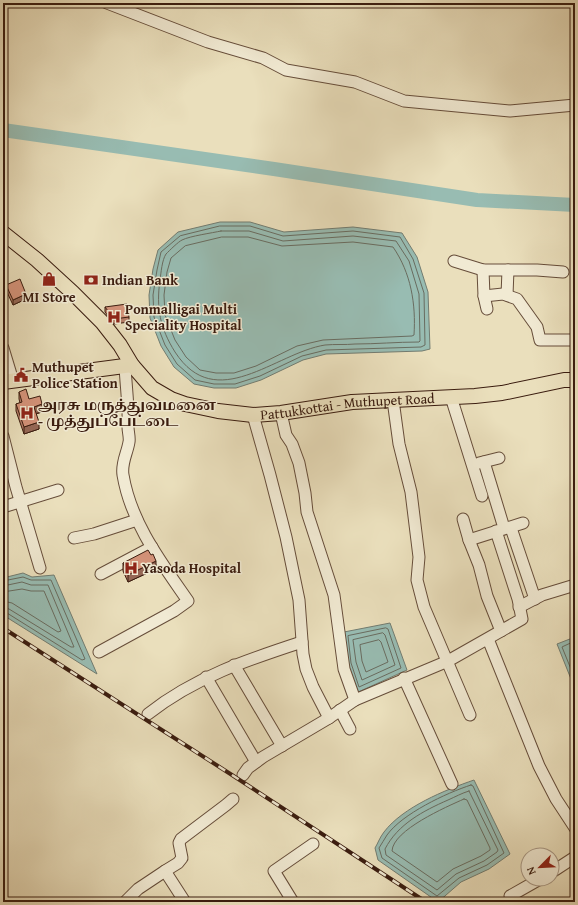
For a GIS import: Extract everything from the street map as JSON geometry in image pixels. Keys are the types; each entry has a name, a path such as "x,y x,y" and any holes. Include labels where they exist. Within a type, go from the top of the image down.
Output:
{"main road":[{"name":"Pattukkottai - Muthupet Road","path":"3,233 37,260 74,293 102,322 120,345 129,366 152,388 171,399 185,404 218,411 252,414 281,413 352,402 502,393 564,380 572,380 575,382"},
{"path":"8,381 129,366"}],"street":[{"path":"106,3 208,42 263,58 286,70 355,82 404,101 510,111 575,105"},
{"path":"454,261 483,270 537,270 563,272"},
{"path":"483,270 484,296 487,308"},
{"path":"507,295 508,270"},
{"path":"484,296 503,294 517,299 537,327 540,340 575,340"},
{"path":"3,348 8,381"},
{"path":"99,652 188,602 152,547 137,520 127,493 123,474 123,461 129,442 126,384 129,366"},
{"path":"452,397 482,496"},
{"path":"394,400 399,444 411,492 419,557 417,580 424,607 470,715"},
{"path":"281,413 286,435 292,444 299,463 307,512 318,540 334,594 344,669 355,700"},
{"path":"252,414 270,474 299,600 302,642 306,669 313,687 329,718"},
{"path":"3,436 20,502 40,568"},
{"path":"472,465 499,458"},
{"path":"243,775 248,768 256,762 329,718 355,700 404,678 448,661 522,619 504,529 484,462"},
{"path":"3,507 58,490"},
{"path":"463,519 468,540 479,565 487,596 501,631"},
{"path":"74,538 94,534 137,520"},
{"path":"468,540 523,524"},
{"path":"504,529 535,599"},
{"path":"101,574 152,547"},
{"path":"519,607 542,596 575,585"},
{"path":"488,639 539,766 556,799 574,824"},
{"path":"148,714 165,701 206,677 234,665 302,642"},
{"path":"234,665 282,746"},
{"path":"206,677 256,762"},
{"path":"404,678 452,784"},
{"path":"340,710 350,729"},
{"path":"125,902 138,890 178,863 182,858 179,843 181,839 233,799"},
{"path":"293,902 274,871 313,844"},
{"path":"560,867 575,857"},
{"path":"165,871 185,902"},
{"path":"515,902 510,896 526,887"}],"water":[{"path":"220,222 250,222 284,232 353,227 402,233 417,257 428,292 430,349 422,351 326,354 303,360 261,380 236,388 214,388 194,384 174,367 161,346 150,318 149,295 153,269 158,250 178,232"},
{"path":"23,573 32,577 54,575 97,674 3,615 3,578"},
{"path":"390,623 407,670 356,693 347,664 344,632"},
{"path":"575,637 575,689 557,644"},
{"path":"474,780 510,854 489,869 461,882 438,902 378,860 375,848 381,836 392,823 413,807 438,794"}],"building":[{"path":"20,279 26,294 13,300 6,285"},
{"path":"127,304 129,317 114,319 105,307"},
{"path":"26,389 29,399 40,396 42,404 34,407 39,422 24,427 16,404 22,402 19,392"},
{"path":"148,550 151,555 153,554 156,561 128,575 123,563"}],"waterway":[{"path":"3,130 477,200 575,205"}],"railway":[{"path":"3,628 426,902"}],"place":[{"name":"MI Store","path":"49,279"},
{"name":"Indian Bank","path":"91,280"},
{"name":"Ponmalligai Multi Speciality Hospital","path":"114,317"},
{"name":"Muthupet Police Station","path":"21,375"},
{"name":"அரசு மருத்துவமனை - முத்துப்பேட்டை","path":"27,413"},
{"name":"Yasoda Hospital","path":"131,568"}]}
